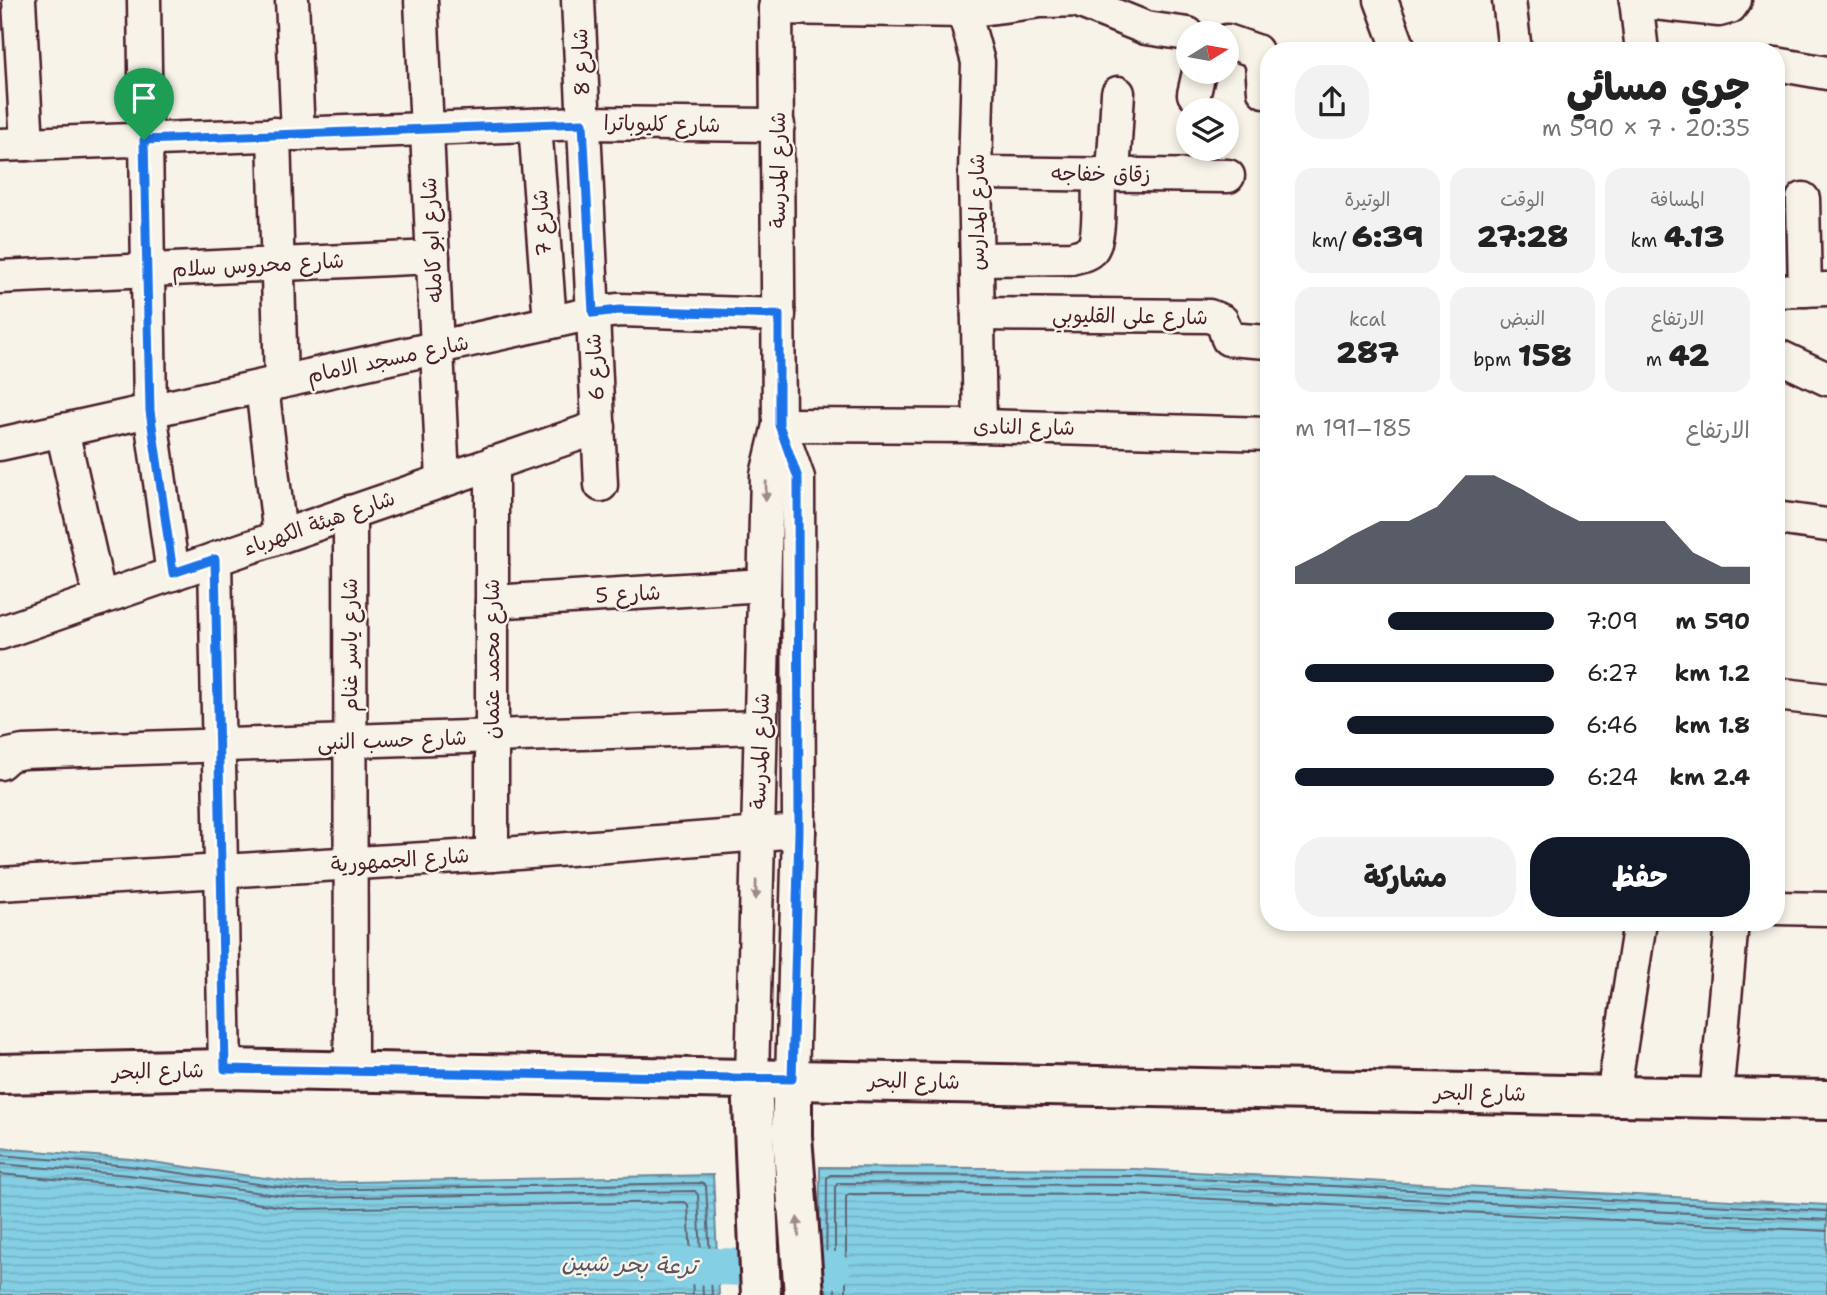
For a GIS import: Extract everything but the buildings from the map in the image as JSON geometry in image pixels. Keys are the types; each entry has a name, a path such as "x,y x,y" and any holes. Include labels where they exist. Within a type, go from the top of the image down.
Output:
{"street":[{"path":"13,145 19,0"},
{"path":"144,0 150,411 173,573"},
{"path":"280,536 272,385 292,0"},
{"name":"شارع ابو كامله","path":"421,0 443,480"},
{"name":"شارع 8","path":"578,0 583,123"},
{"path":"1509,0 1514,42"},
{"path":"1641,42 1636,1 1719,10 1730,7 1735,0"},
{"path":"776,4 963,6 1083,1 1146,28 1176,32"},
{"name":"شارع المدرسة","path":"752,1079 767,475 779,425 776,4"},
{"name":"شارع المدارس","path":"963,6 978,62 975,173 980,426"},
{"path":"1239,45 1256,51 1260,58"},
{"path":"1785,66 1827,73"},
{"path":"977,259 1071,258 1085,254 1093,248 1118,93"},
{"name":"شارع كليوباترا","path":"13,145 583,123 778,125"},
{"name":"شارع 6","path":"583,123 601,485"},
{"name":"شارع 7","path":"535,125 550,322"},
{"name":"زقاق خفاجه","path":"975,173 1228,176"},
{"path":"1803,199 1803,290"},
{"name":"شارع محروس سلام","path":"0,277 433,257"},
{"name":"شارع مسجد الامام","path":"0,444 593,313 619,310 779,315"},
{"name":"شارع على القليوبي","path":"978,313 1209,316 1222,321 1228,340 1260,342"},
{"path":"1785,359 1827,379"},
{"name":"شارع المدرسة","path":"779,425 798,478 799,831 792,1079"},
{"name":"شارع النادى","path":"779,425 980,426 1260,434"},
{"name":"شارع هيئة الكهرباء","path":"0,633 598,427"},
{"path":"62,430 100,599"},
{"name":"شارع محمد عثمان","path":"492,463 492,855"},
{"name":"شارع ياسر غنام","path":"350,512 351,1072"},
{"path":"1785,519 1827,525"},
{"path":"215,559 225,1069"},
{"name":"شارع 5","path":"492,602 764,585"},
{"path":"1785,695 1827,700"},
{"name":"شارع حسب النبى","path":"11,757 218,745 761,727"},
{"name":"شارع الجمهورية","path":"0,884 492,855 799,831"},
{"path":"1785,908 1827,909"},
{"path":"1613,1096 1639,931"},
{"path":"1716,1098 1731,931"},
{"name":"شارع البحر","path":"0,1074 225,1069 1827,1100"},
{"path":"752,1079 752,1136 761,1295"},
{"path":"792,1079 792,1136 803,1295"}],"water":[{"path":"0,1148 131,1159 300,1183 713,1175 719,1295 0,1295"},
{"path":"820,1167 1136,1169 1827,1205 1827,1295 819,1295"}],"waterway":[{"name":"ترعة بحر شبين","path":"669,1265 832,1270"}],"route":[{"path":"583,123 593,313 619,310 779,315 779,425 798,478 799,831 792,1079 225,1069 215,559 173,573 150,411 144,140 583,123"}]}
